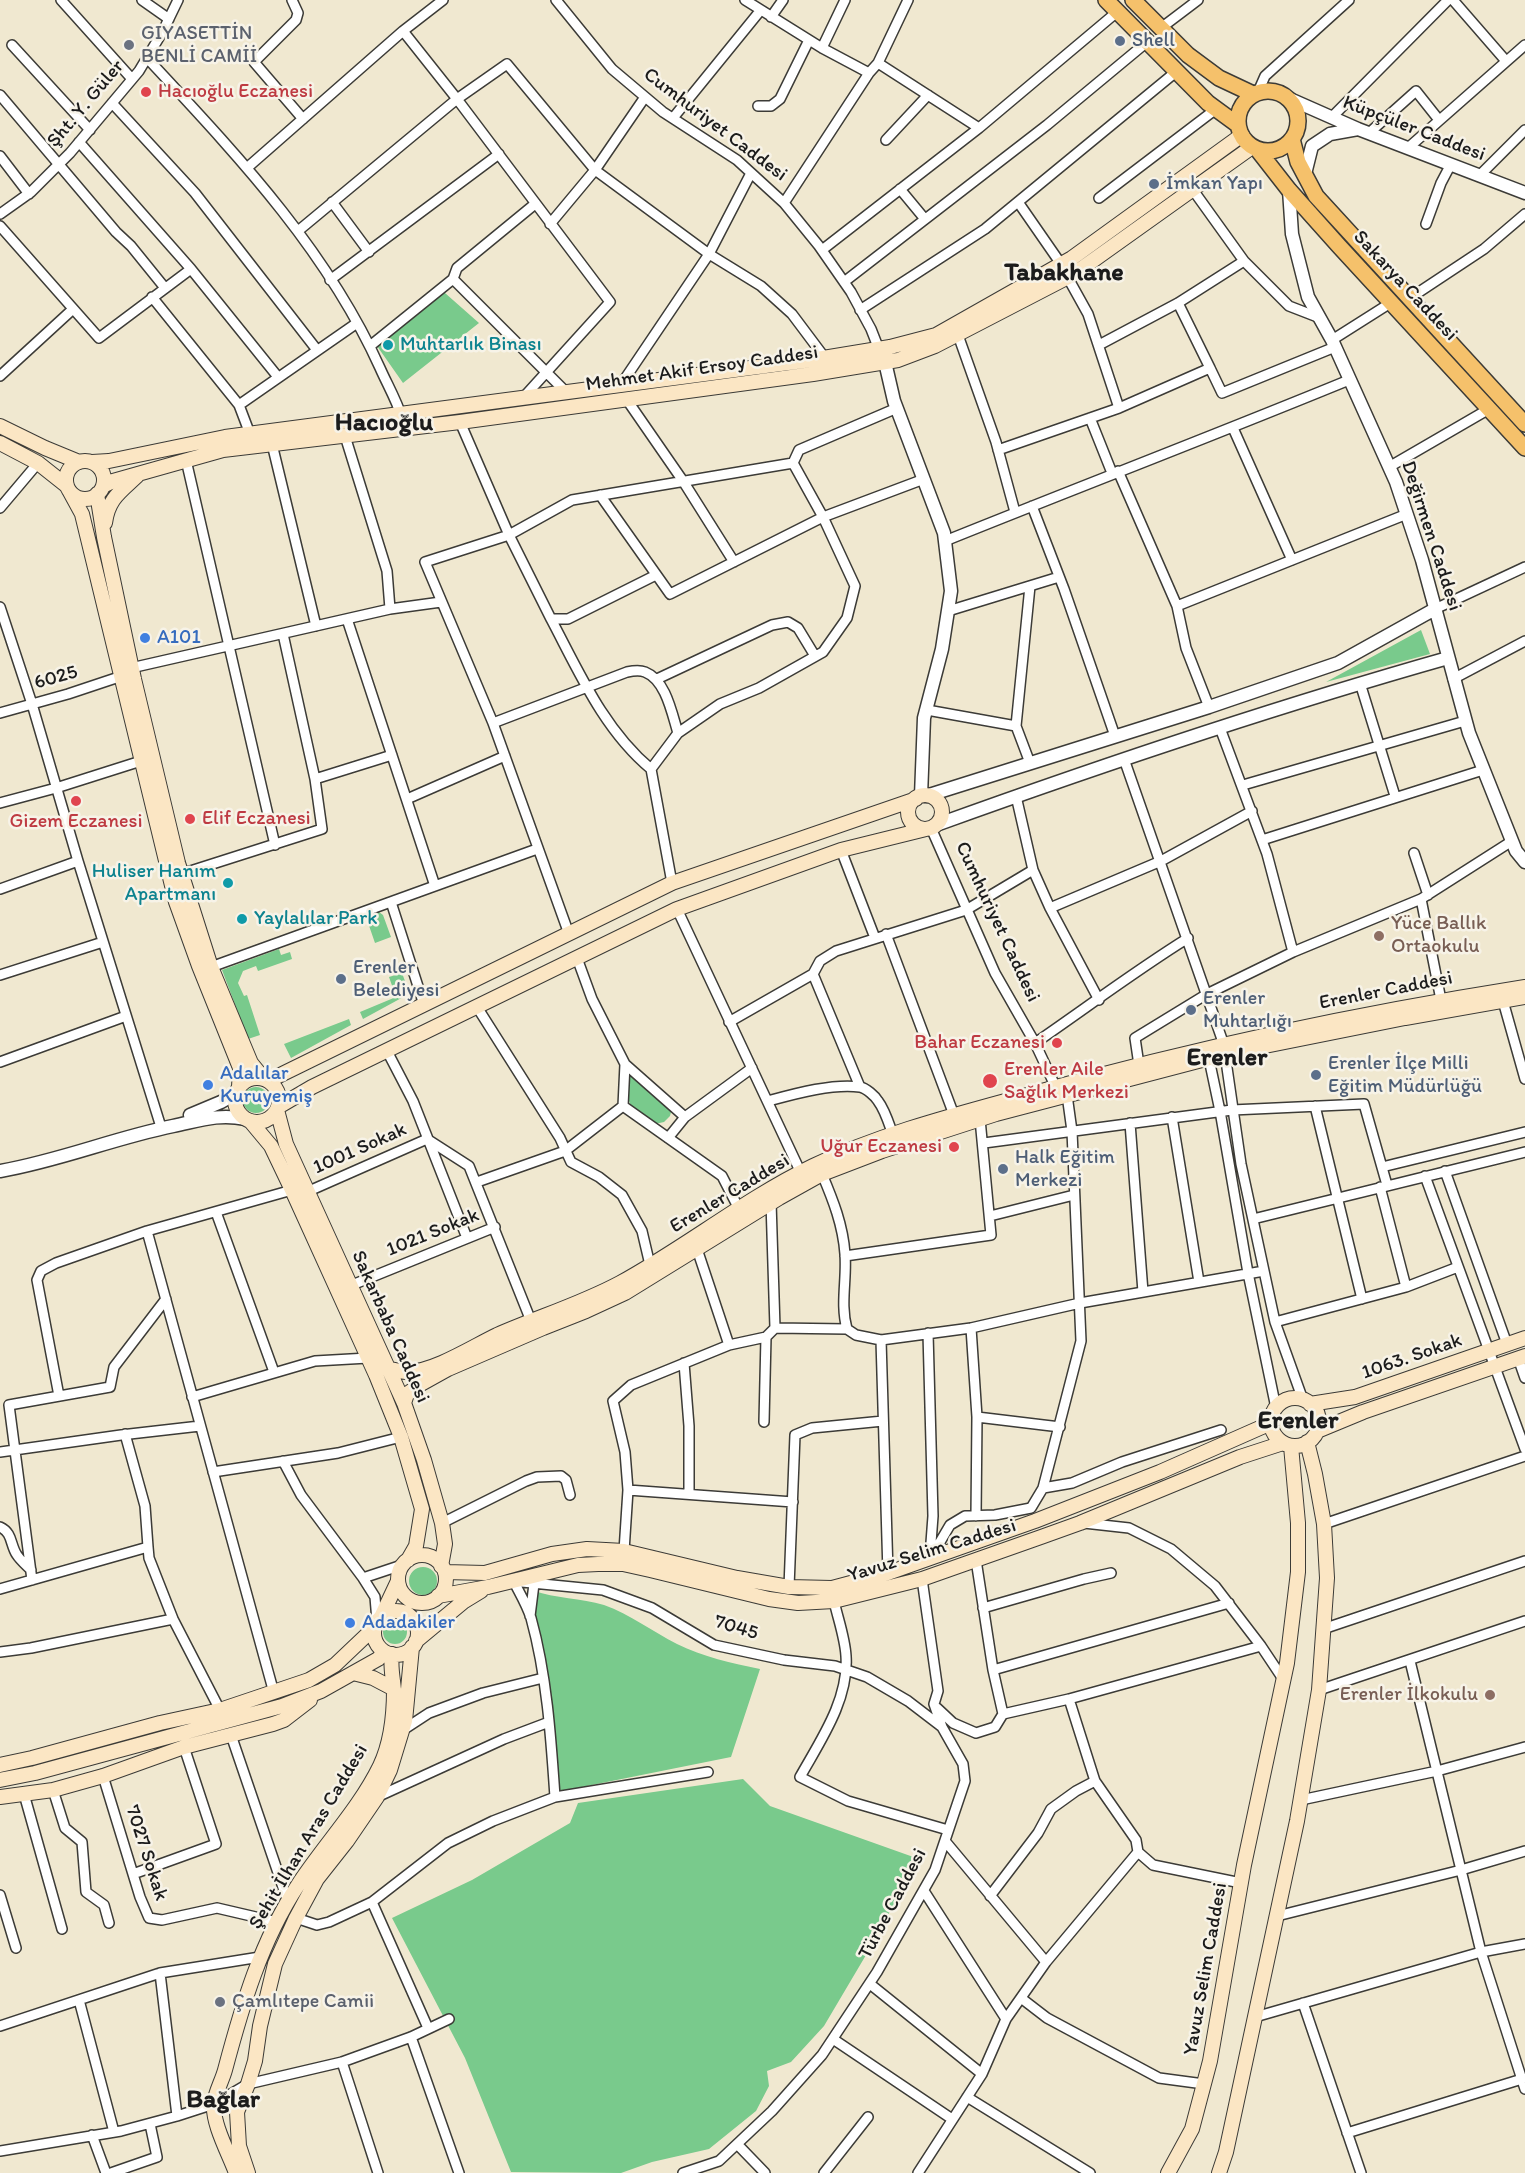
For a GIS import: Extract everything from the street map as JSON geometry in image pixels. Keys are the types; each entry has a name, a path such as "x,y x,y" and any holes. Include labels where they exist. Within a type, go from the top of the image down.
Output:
{"main road":[{"name":"Sakarya Caddesi","path":"1106,0 1247,139 1289,190 1525,448"},
{"path":"1133,0 1188,56 1219,78 1256,93 1275,91 1290,99 1298,114 1299,123 1292,139 1285,146 1276,150 1247,139 1241,108 1256,93"},
{"name":"Mehmet Akif Ersoy Caddesi","path":"100,490 141,473 224,450 627,400 898,360 958,335 1068,278 1193,190 1247,139"},
{"name":"Mehmet Akif Ersoy Caddesi","path":"86,462 109,461 225,437 825,358 878,349 936,335 1062,264 1247,139"},
{"name":"Sakarya Caddesi","path":"1292,139 1298,162 1316,196 1525,424"},
{"path":"0,426 45,448 86,462 101,470 103,475 100,490 104,537 141,761 176,902 240,1068 237,1090 236,1108 248,1120 266,1120 277,1108 312,1087 677,909 841,850 931,827 942,816 940,804 932,797 921,797 672,883 266,1080 250,1079 237,1090"},
{"path":"0,443 38,463 75,496 86,499 100,490"},
{"path":"86,462 69,469 65,480 82,514 181,874 211,967 251,1063 277,1092 277,1108"},
{"path":"104,537 107,509 118,493 141,473"},
{"path":"921,797 910,806 910,820 916,826 931,827"},
{"name":"Erenler Caddesi","path":"390,1369 408,1372 433,1366 531,1321 582,1301 651,1265 814,1165 893,1135 954,1115 1209,1059 1225,1050 1441,1000 1525,987"},
{"name":"Erenler Caddesi","path":"404,1403 407,1394 448,1369 626,1293 771,1202 822,1174 882,1150 1061,1093 1139,1065 1525,997"},
{"name":"Sakarbaba Caddesi","path":"277,1108 286,1144 404,1403 424,1460 442,1523 445,1544 443,1569"},
{"name":"Sakarbaba Caddesi","path":"248,1120 271,1146 368,1358 401,1437 422,1509 416,1546 405,1563"},
{"name":"1063. Sokak","path":"1307,1402 1356,1397 1525,1338"},
{"name":"1063. Sokak","path":"1317,1431 1363,1412 1522,1357"},
{"path":"1288,1399 1307,1402 1318,1416 1317,1431 1306,1443 1287,1444 1277,1438 1271,1423 1276,1408 1288,1399"},
{"name":"Yavuz Selim Caddesi","path":"443,1569 485,1573 552,1554 587,1549 624,1551 737,1578 789,1587 832,1588 888,1573 1035,1521 1160,1472 1271,1423"},
{"path":"1219,2173 1226,2152 1277,1916 1319,1690 1327,1578 1324,1524 1315,1474 1306,1443"},
{"name":"Yavuz Selim Caddesi","path":"435,1598 578,1564 623,1564 769,1599 798,1603 834,1601 922,1579 1080,1523 1240,1457 1287,1444 1298,1523 1298,1572 1283,1679 1241,1883 1210,2061 1192,2129 1168,2173"},
{"path":"388,1653 375,1641 378,1621 405,1563 422,1556 436,1560 443,1569 445,1585 435,1598 425,1603 410,1600 404,1595 398,1581"},
{"path":"0,1780 34,1773 282,1706 321,1691 388,1653 406,1652 415,1640 463,1602 488,1587"},
{"name":"Şehit İlhan Aras Caddesi","path":"248,2173 239,2146 237,2112 255,2061 260,2026 276,1964 296,1918 317,1879 377,1797 390,1770 403,1730 415,1640 435,1598"},
{"path":"0,1765 160,1723 220,1710 309,1680 335,1665 389,1612 403,1612 414,1620 415,1640"},
{"name":"Şehit İlhan Aras Caddesi","path":"214,2104 260,1957 277,1922 319,1854 340,1830 381,1765 390,1736 394,1689 388,1653"},
{"path":"354,1673 373,1678 394,1689"},
{"path":"0,1797 53,1790 104,1776 184,1747 284,1720 321,1691"},
{"path":"214,2104 216,2123 236,2173"},
{"path":"1226,2152 1232,2173"}],"street":[{"path":"142,0 168,20"},
{"name":"Şht. Y. Güler","path":"0,214 29,194 90,130 147,58 178,0"},
{"path":"292,0 298,13 296,20 254,62 303,119"},
{"path":"248,167 403,31 443,0"},
{"name":"Cumhuriyet Caddesi","path":"556,0 612,69 673,118 737,160 784,202 844,282 885,362"},
{"path":"746,0 760,11 822,48 869,73"},
{"path":"771,17 783,0"},
{"path":"822,48 845,0"},
{"path":"784,202 869,73 878,63 908,0"},
{"path":"1161,28 1198,0"},
{"path":"1256,93 1265,76 1349,0"},
{"path":"1331,118 1450,0 1506,61"},
{"path":"66,2 132,79"},
{"path":"673,118 760,11"},
{"path":"822,250 979,128 1118,12"},
{"path":"403,31 610,302 522,399"},
{"path":"758,106 771,106 780,99 809,40"},
{"path":"844,282 1047,125 1147,42"},
{"path":"12,45 90,130"},
{"path":"1408,148 1525,45"},
{"path":"147,58 248,167 298,231 337,288 370,346 401,415 404,429"},
{"path":"878,63 979,128"},
{"path":"298,231 457,99 507,64 595,170 708,254 761,286 792,314 825,358"},
{"path":"860,310 985,229 1177,71"},
{"path":"1305,174 1312,146 1330,134 1364,131 1416,91 1439,120"},
{"path":"0,95 165,288"},
{"path":"886,140 928,95"},
{"path":"550,224 595,170 645,97"},
{"name":"Küpçüler Caddesi","path":"1290,99 1331,118 1525,193"},
{"path":"112,103 195,193 317,350"},
{"path":"1099,198 1216,109"},
{"path":"1480,175 1525,130"},
{"path":"80,142 191,269 278,377"},
{"path":"330,280 499,154"},
{"path":"0,156 29,194"},
{"path":"1426,224 1441,183 1451,164"},
{"path":"620,386 708,254 751,173"},
{"path":"900,189 924,218"},
{"path":"1193,190 1244,261 1289,306 1320,318"},
{"name":"Değirmen Caddesi","path":"1289,190 1292,234 1308,297 1333,343 1389,467 1407,514 1465,721 1512,841 1525,862"},
{"path":"332,202 369,252"},
{"path":"1018,202 1062,264"},
{"path":"370,346 453,279 457,268 535,204"},
{"path":"1410,298 1484,249 1525,214"},
{"path":"0,226 99,338 191,269"},
{"path":"1099,345 1178,303 1244,261"},
{"path":"1068,278 1088,314 1119,408"},
{"path":"453,279 567,393"},
{"path":"153,297 239,405 250,434"},
{"path":"1178,303 1222,393 1333,343 1392,302"},
{"path":"0,376 73,309"},
{"path":"239,405 357,322"},
{"path":"958,335 998,450 1015,513"},
{"path":"885,362 897,408 944,533 951,591 942,649 924,718 921,797 1209,707 1338,663 1435,609 1525,567"},
{"path":"998,450 1119,408 1210,368"},
{"path":"945,541 1349,380"},
{"path":"627,400 683,481 734,562"},
{"path":"793,463 799,450 897,408"},
{"path":"1389,467 1489,409"},
{"path":"1090,418 1177,606 1186,648 1209,707"},
{"path":"460,422 509,535 550,619 587,687 611,727 632,753 651,770 672,883"},
{"path":"1233,428 1292,560"},
{"path":"345,436 387,571 390,609"},
{"path":"272,444 316,626"},
{"path":"186,460 275,845"},
{"path":"0,508 38,463"},
{"path":"569,934 493,723 425,562 509,535 572,500 793,463"},
{"path":"651,770 678,733 720,704 759,688 823,652 848,618 855,586 823,517 793,463"},
{"path":"600,495 670,594 823,517 924,479"},
{"path":"1032,506 1115,736"},
{"path":"1177,606 1407,514"},
{"path":"550,619 568,619 656,575"},
{"path":"948,611 1059,577"},
{"path":"1029,763 1016,726 1030,586"},
{"name":"6025","path":"0,713 127,672 230,646 390,609 441,602"},
{"path":"0,607 32,704 161,1127"},
{"path":"347,619 435,886"},
{"path":"657,679 772,625 788,622 798,628 815,656"},
{"path":"181,874 322,829 315,779 283,634"},
{"path":"1454,679 1525,641"},
{"path":"931,827 1124,759 1360,683 1448,658"},
{"path":"493,723 627,672 644,671 657,679 667,699 678,733"},
{"path":"1360,683 1395,796"},
{"path":"927,710 1016,726"},
{"path":"1243,785 1465,721"},
{"path":"1220,728 1262,840 1293,952"},
{"path":"315,779 392,755"},
{"path":"407,799 505,756"},
{"path":"1124,759 1225,1050 1232,1110 1275,1322 1307,1402"},
{"path":"0,803 141,761"},
{"path":"1262,840 1483,770"},
{"path":"1016,796 1033,870 1050,908 1099,1000"},
{"path":"1050,908 1161,861 1252,811"},
{"name":"Cumhuriyet Caddesi","path":"931,827 995,973 1061,1093 1072,1131 1081,1341 1043,1488"},
{"path":"1139,1065 1135,1038 1207,994 1293,952 1425,897 1512,841"},
{"path":"211,967 537,849"},
{"path":"841,850 875,938"},
{"path":"1414,853 1425,897 1441,1000"},
{"path":"0,889 78,861"},
{"path":"729,1022 813,974 820,962 836,951 966,910 1033,870"},
{"path":"391,902 424,1005"},
{"path":"677,909 801,1173"},
{"path":"886,934 954,1115"},
{"path":"1035,1043 1099,1000 1143,965 1188,938"},
{"path":"0,975 103,942"},
{"path":"577,958 592,999 625,1064 685,1118"},
{"path":"813,974 860,1087"},
{"path":"1503,1001 1525,1080"},
{"path":"477,1007 560,1138 571,1162 599,1177 622,1195 642,1231 651,1265"},
{"path":"0,1062 126,1016"},
{"path":"387,1051 412,1101 467,1238"},
{"path":"1209,1059 1248,1273 1276,1408"},
{"path":"477,1182 565,1151 623,1106 625,1064"},
{"path":"668,1138 685,1118 752,1068"},
{"path":"768,1101 802,1092 860,1087 867,1090 878,1101 893,1135"},
{"path":"161,1127 221,1102 237,1090"},
{"path":"984,1143 1220,1111 1365,1104 1382,1167 1406,1287"},
{"path":"623,1106 722,1176 739,1209"},
{"path":"1315,1106 1362,1299"},
{"path":"0,1171 31,1166 161,1127 221,1115 248,1120"},
{"path":"1172,1118 1199,1282"},
{"path":"846,1256 991,1235 980,1119"},
{"path":"1130,1123 1143,1292"},
{"path":"1382,1167 1525,1131"},
{"path":"426,1139 470,1166 531,1321"},
{"name":"1001 Sokak","path":"309,1191 426,1139"},
{"path":"1253,1218 1525,1152"},
{"path":"1445,1171 1507,1344"},
{"path":"822,1174 836,1205 842,1229 846,1256 843,1314 847,1329"},
{"path":"1425,1176 1525,1449"},
{"path":"59,1396 37,1280 41,1271 56,1263 147,1231 292,1190"},
{"path":"990,1216 1074,1195"},
{"path":"771,1202 776,1328"},
{"path":"216,1212 274,1372"},
{"name":"1021 Sokak","path":"352,1285 495,1227"},
{"path":"147,1231 274,1693"},
{"path":"697,1249 729,1345"},
{"path":"1275,1322 1406,1287 1458,1267"},
{"path":"624,1551 628,1490 625,1452 613,1401 631,1385 729,1345 751,1338 766,1337 776,1328 847,1329 856,1335 881,1340 971,1328 1080,1303 1264,1271"},
{"path":"32,1580 9,1405 110,1387 114,1367 166,1299"},
{"path":"971,1328 977,1417 976,1516"},
{"path":"928,1333 933,1516 930,1558"},
{"path":"764,1422 766,1337"},
{"path":"881,1340 888,1573"},
{"path":"1522,1357 1525,1378"},
{"path":"192,1397 315,1361 368,1358"},
{"path":"684,1364 689,1426 689,1494"},
{"path":"977,1417 1060,1427"},
{"path":"789,1587 795,1435 812,1428 883,1421"},
{"path":"0,1452 200,1426"},
{"path":"930,1558 950,1525 965,1516 994,1515 1031,1508 1043,1488 1072,1483 1122,1462 1221,1430"},
{"path":"125,1434 145,1506 149,1558 173,1618 220,1710"},
{"path":"213,1472 338,1453 401,1437"},
{"path":"1324,1524 1525,1456"},
{"path":"284,1461 301,1495 375,1597 378,1621"},
{"path":"442,1523 537,1477 561,1476 566,1480 570,1496"},
{"path":"628,1490 793,1502"},
{"path":"1080,1523 1129,1528 1171,1549 1215,1586 1283,1679"},
{"path":"0,1527 6,1530 16,1555 31,1570"},
{"path":"0,1590 148,1547"},
{"path":"934,1704 953,1723 976,1733 995,1727 1003,1714 993,1670 976,1560"},
{"path":"1323,1629 1525,1561"},
{"path":"363,1578 405,1563"},
{"path":"984,1608 1111,1573"},
{"name":"Türbe Caddesi","path":"683,2173 719,2161 772,2111 822,2055 870,1984 935,1870 965,1781 963,1764 942,1727 934,1704 938,1690 922,1579"},
{"path":"513,1580 530,1616 543,1678 555,1797"},
{"name":"7045","path":"513,1580 603,1590 652,1608 714,1645 784,1660 835,1666 867,1677 898,1695 942,1727"},
{"path":"530,1616 534,1584"},
{"path":"834,1601 846,1654 846,1670 840,1701 800,1777 848,1801 948,1830"},
{"path":"993,1670 1229,1603"},
{"path":"0,1652 31,1648 173,1618"},
{"path":"1319,1690 1525,1621"},
{"path":"1003,1714 1069,1699 1261,1646"},
{"path":"1347,2133 1524,2084 1480,1952 1410,1661"},
{"path":"403,1730 429,1713 483,1693 543,1678"},
{"path":"1069,1699 1095,1781 1136,1840 1138,1852 1153,1865 1241,1883"},
{"path":"377,1797 504,1739 549,1722"},
{"path":"231,1735 288,1902"},
{"path":"133,1874 216,1844 184,1747"},
{"path":"1300,1800 1437,1771 1525,1747"},
{"path":"296,1918 317,1925 329,1922 372,1902 448,1843 493,1821 555,1797 708,1772"},
{"name":"7027 Sokak","path":"104,1776 133,1874 149,1918 162,1920 217,1908 277,1922"},
{"path":"990,1896 1038,1833 1051,1809 1095,1781"},
{"path":"53,1790 65,1828 82,1842 86,1892 104,1905 109,1923"},
{"path":"24,1794 62,1929"},
{"path":"945,1841 1046,1962"},
{"path":"1277,1916 1461,1870 1525,1851"},
{"path":"918,2173 982,2074 1006,2019 1046,1962 1138,1852"},
{"path":"924,1891 1006,2019"},
{"path":"0,1895 16,1948"},
{"path":"372,1902 428,2028"},
{"path":"1255,2017 1480,1952 1525,1944"},
{"path":"0,2026 160,1973 260,1957"},
{"path":"160,1973 177,2116"},
{"path":"870,1984 982,2074"},
{"path":"1021,1998 1047,2018 1159,2078 1204,2084"},
{"path":"79,2000 114,2132"},
{"path":"1303,2003 1360,2173"},
{"path":"0,2151 150,2124 214,2104 248,2084 342,2062 411,2037 449,2019"},
{"path":"411,2037 459,2173"},
{"path":"833,2039 952,2120"},
{"path":"342,2062 378,2173"},
{"path":"967,2097 1090,2173"},
{"path":"824,2173 868,2117"},
{"path":"111,2173 157,2157 150,2124"},
{"path":"92,2136 106,2173"},
{"path":"736,2144 765,2173"}],"green space":[{"path":"442,293 445,293 479,323 403,383 377,346"},
{"path":"1421,630 1430,654 1326,682"},
{"path":"379,912 383,915 391,937 375,943 366,917"},
{"path":"279,949 281,955 290,952 292,959 258,971 256,966 243,971 238,983 244,996 247,995 260,1035 248,1039 222,970"},
{"path":"402,973 409,992 407,995 363,1019 360,1012 396,997 389,977"},
{"path":"349,1019 351,1025 291,1058 284,1044"},
{"path":"629,1075 633,1076 671,1112 664,1122 655,1124 631,1105 628,1095"},
{"path":"256,1087 265,1091 269,1100 265,1109 256,1113 247,1109 243,1100 247,1091"},
{"path":"423,1567 433,1571 437,1581 433,1591 423,1595 413,1591 409,1581 413,1571"},
{"path":"532,1590 604,1605 623,1613 687,1649 760,1669 731,1757 557,1792"},
{"path":"395,1620 403,1624 407,1632 403,1640 395,1644 387,1640 383,1632 387,1624"},
{"path":"743,1779 770,1806 919,1859 866,1955 824,2026 791,2062 767,2071 769,2086 756,2111 709,2149 652,2162 621,2173 511,2172 465,2058 392,1918 472,1880 570,1823 578,1803"}],"place":[{"name":"Shell","path":"1120,41"},
{"name":"GIYASETTİN BENLİ CAMİİ","path":"129,45"},
{"name":"Hacıoğlu Eczanesi","path":"146,92"},
{"name":"İmkan Yapı","path":"1154,184"},
{"name":"Muhtarlık Binası","path":"388,345"},
{"name":"A101","path":"145,638"},
{"name":"Gizem Eczanesi","path":"76,801"},
{"name":"Elif Eczanesi","path":"190,819"},
{"name":"Huliser Hanım Apartmanı","path":"228,883"},
{"name":"Yaylalılar Park","path":"242,919"},
{"name":"Yüce Ballık Ortaokulu","path":"1379,936"},
{"name":"Erenler Belediyesi","path":"341,979"},
{"name":"Erenler Muhtarlığı","path":"1191,1010"},
{"name":"Bahar Eczanesi","path":"1057,1043"},
{"name":"Erenler İlçe Milli Eğitim Müdürlüğü","path":"1316,1075"},
{"name":"Erenler Aile Sağlık Merkezi","path":"990,1081"},
{"name":"Adalılar Kuruyemiş","path":"208,1085"},
{"name":"Uğur Eczanesi","path":"954,1147"},
{"name":"Halk Eğitim Merkezi","path":"1003,1169"},
{"name":"Adadakiler","path":"350,1623"},
{"name":"Erenler İlkokulu","path":"1490,1695"},
{"name":"Çamlıtepe Camii","path":"220,2002"}],"district":[{"name":"Tabakhane","path":"1064,273"},
{"name":"Hacıoğlu","path":"384,423"},
{"name":"Erenler","path":"1227,1058"},
{"name":"Erenler","path":"1298,1421"},
{"name":"Bağlar","path":"223,2100"}]}
